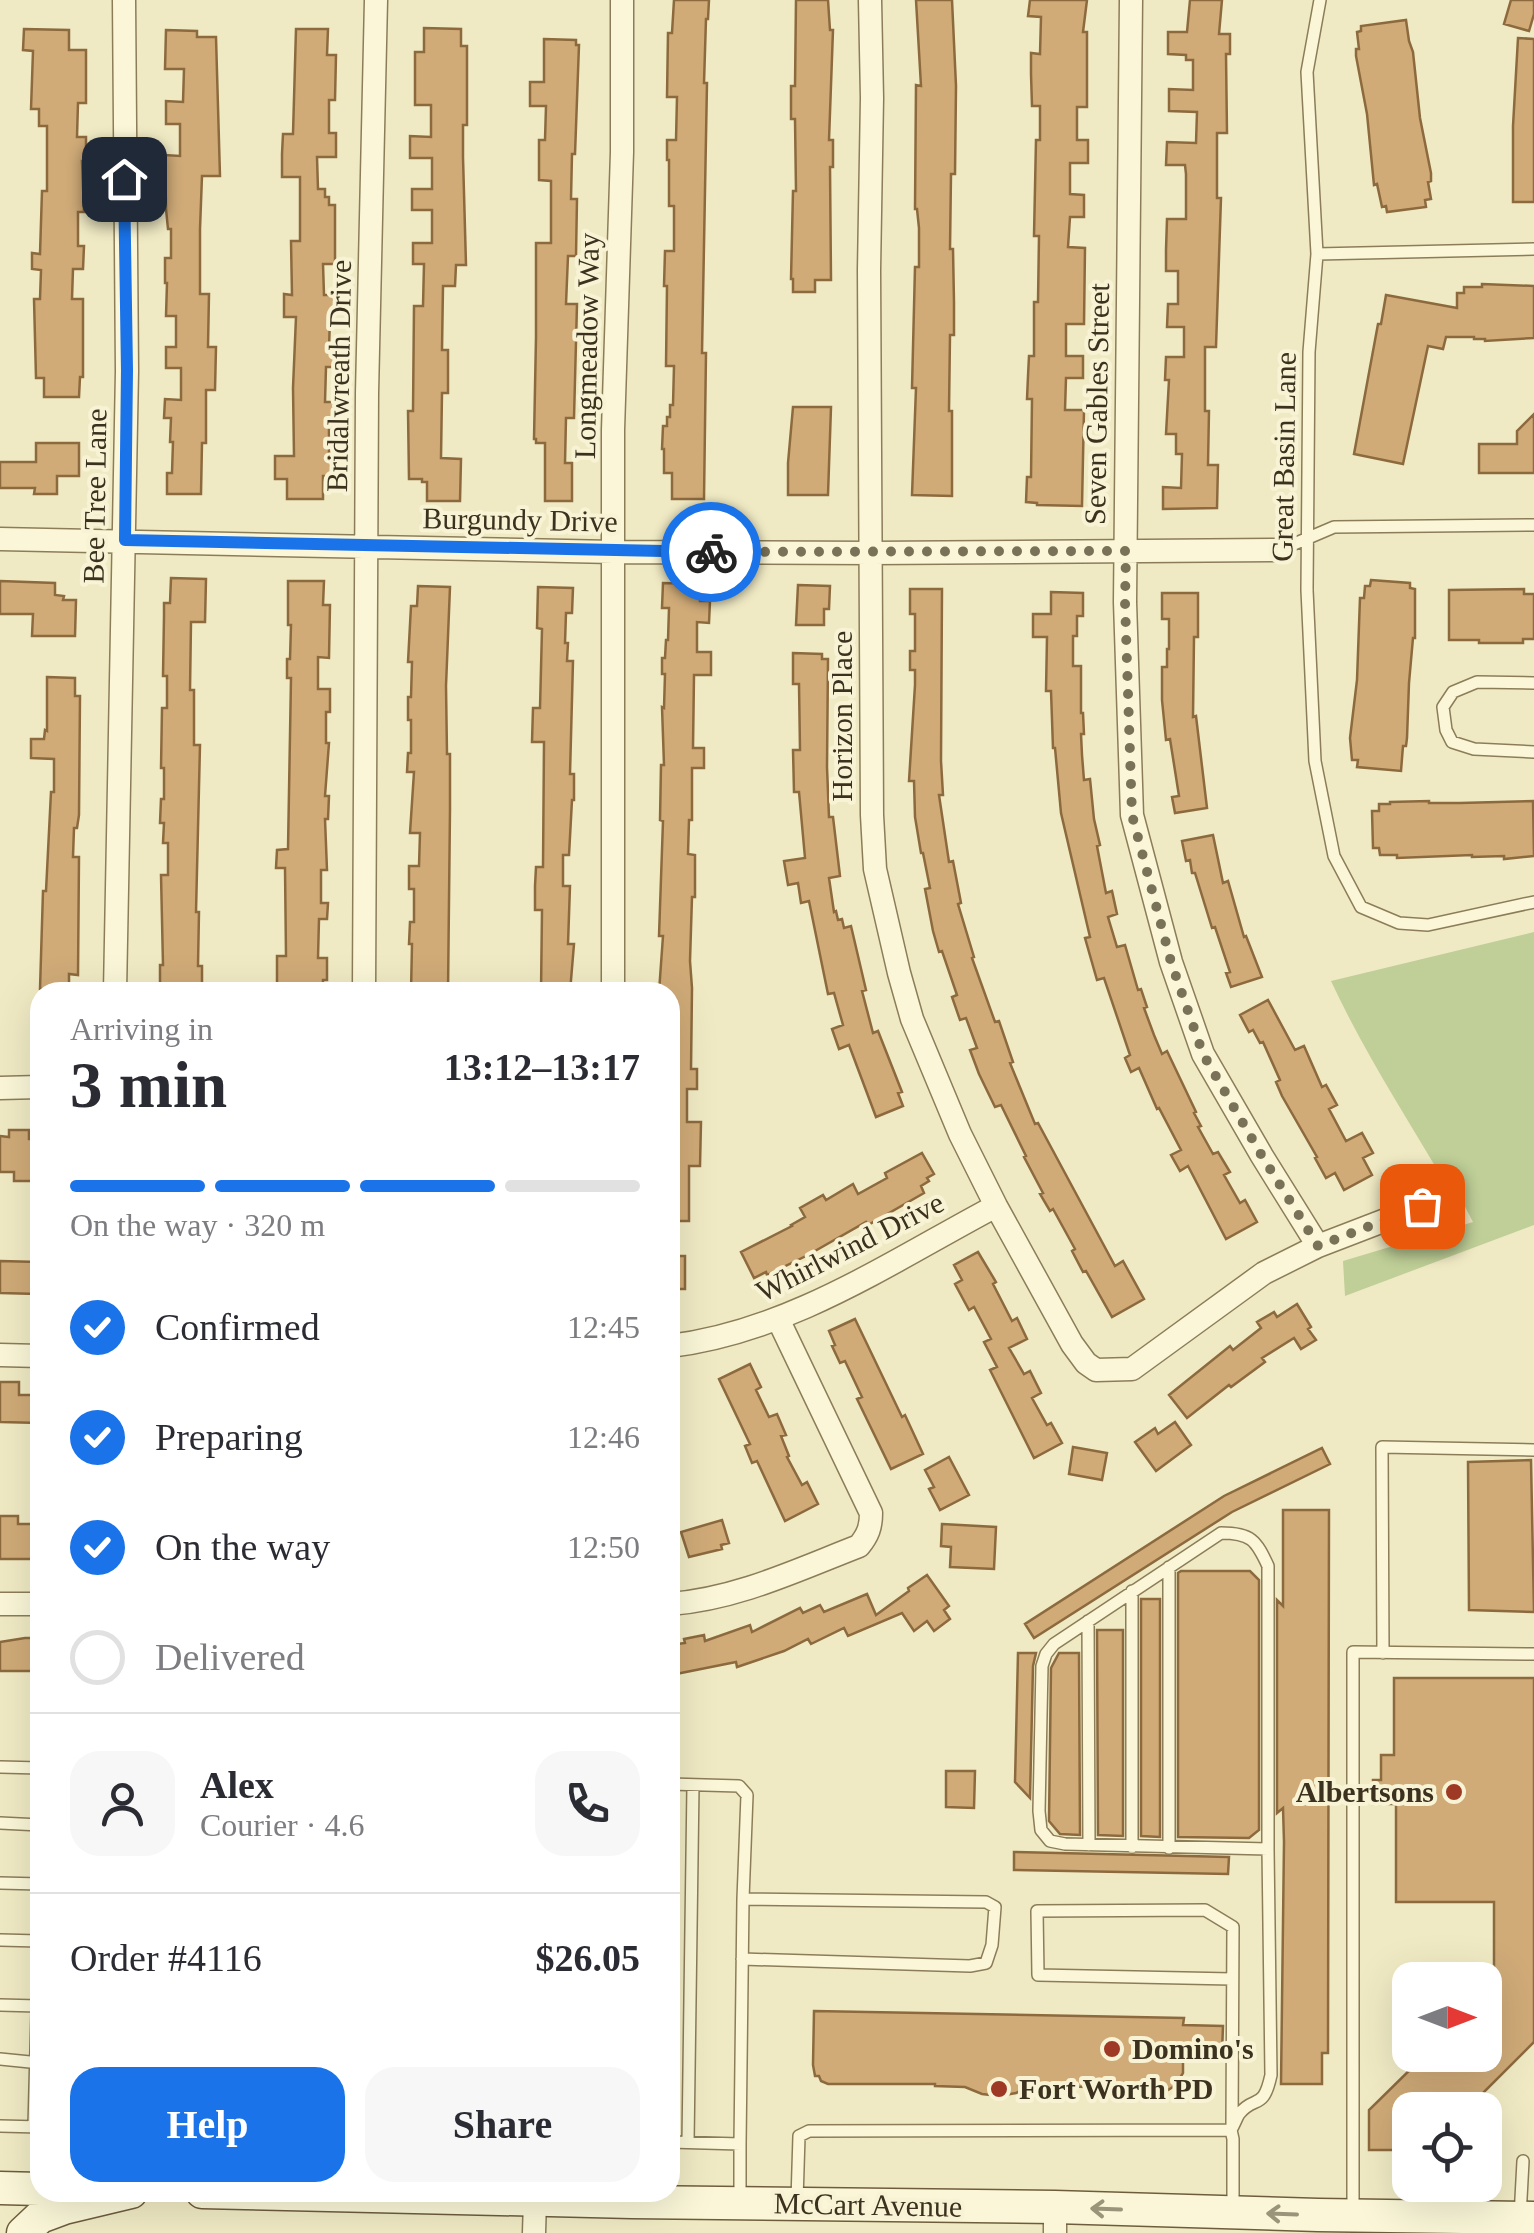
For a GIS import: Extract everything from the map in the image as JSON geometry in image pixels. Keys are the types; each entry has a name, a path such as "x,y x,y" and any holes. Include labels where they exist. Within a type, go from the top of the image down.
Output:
{"main road":[{"path":"0,2188 30,2189"},
{"path":"23,2233 40,2217 89,2202"},
{"name":"McCart Avenue","path":"447,2202 535,2209 797,2204 1055,2220 1233,2212 1525,2223"}],"street":[{"name":"Bee Tree Lane","path":"115,982 127,370 124,0"},
{"name":"Bridalwreath Drive","path":"364,982 366,393 376,0"},
{"name":"Longmeadow Way","path":"613,982 614,430 622,0"},
{"name":"Horizon Place","path":"870,0 872,815 875,869 912,1019 960,1134 996,1206 1072,1344 1096,1370 1132,1369 1264,1273 1318,1246"},
{"name":"Seven Gables Street","path":"1131,0 1125,602 1132,815 1171,962 1203,1054 1318,1246"},
{"name":"Burgundy Drive","path":"0,539 614,552 1280,550"},
{"path":"0,1088 30,1088"},
{"name":"Whirlwind Drive","path":"680,1345 706,1342 778,1319 996,1206"},
{"path":"1318,1246 1422,1206"},
{"path":"680,1603 735,1594 860,1546 871,1526 871,1513 778,1319"},
{"path":"0,1355 30,1356"},
{"path":"0,1604 30,1604"}],"lane":[{"name":"Great Basin Lane","path":"1320,0 1306,72 1316,254 1309,352 1306,590 1315,761 1334,856 1361,907 1399,923 1428,925 1534,902"},
{"path":"1316,254 1534,249"},
{"path":"1280,550 1334,527 1534,525"},
{"path":"1534,683 1477,682 1453,692 1443,706 1452,742 1474,750 1534,752"},
{"path":"1383,1653 1382,1447 1534,1450"},
{"path":"1232,2130 1240,2113 1260,2102 1268,2092 1271,2075 1268,1566 1258,1545 1243,1533 1221,1533 1054,1644 1046,1654 1042,1666 1042,1830 1050,1841 1089,1845 1268,1849"},
{"path":"1169,1848 1170,1567"},
{"path":"1132,1592 1132,1846"},
{"path":"1088,1621 1089,1845"},
{"path":"1353,2216 1353,1652 1534,1654"},
{"path":"0,1767 30,1768"},
{"path":"680,1784 738,1786 747,1795 740,2204"},
{"path":"688,2142 693,1785"},
{"path":"0,1824 30,1824"},
{"path":"0,1883 30,1884"},
{"path":"742,1959 970,1966 986,1962 992,1945 995,1907 986,1902 743,1898"},
{"path":"1232,1979 1038,1975 1037,1910 1204,1910 1233,1927 1233,2212"},
{"path":"0,1940 30,1940"},
{"path":"0,2005 30,2006"},
{"path":"0,2059 30,2062"},
{"path":"0,2126 30,2127"},
{"path":"797,2204 799,2136 809,2132 1232,2130"},
{"path":"680,2142 740,2144"},
{"path":"1523,2161 1525,2223"}],"green space":[{"path":"1534,932 1534,1225 1345,1296 1343,1261 1473,1222 1451,1180 1444,1181 1385,1082 1331,981"}],"building":[{"path":"674,0 709,0 704,83 704,499 672,499 672,473 664,473 662,449 663,426 667,426 673,405 674,366 666,366 664,286 665,251 674,251 667,140 676,140 677,97 667,97 668,33 672,33"},
{"path":"796,0 828,0 833,30 829,140 833,140 831,280 815,280 815,292 793,292 791,279 796,191 791,86 795,86"},
{"path":"916,0 952,0 956,86 950,249 954,302 949,411 952,496 912,495 915,267 919,267 915,209 916,85 921,86"},
{"path":"1030,0 1087,0 1083,32 1087,32 1087,107 1077,107 1077,140 1088,140 1088,163 1070,163 1070,194 1084,195 1084,217 1070,217 1068,247 1085,248 1084,324 1066,324 1066,356 1083,356 1083,378 1066,378 1065,410 1084,410 1082,506 1026,502 1027,477 1031,477 1032,399 1027,399 1028,376 1029,356 1034,356 1039,236 1034,236 1040,106 1032,106 1031,53 1040,54 1041,17 1028,16"},
{"path":"1190,0 1222,0 1219,34 1230,34 1230,54 1226,54 1227,133 1217,133 1217,198 1221,198 1216,347 1205,347 1208,465 1218,465 1217,508 1163,509 1163,487 1181,488 1182,454 1176,454 1176,434 1166,434 1166,357 1184,357 1184,327 1167,327 1168,304 1178,304 1178,271 1166,271 1167,219 1186,219 1185,165 1166,165 1167,142 1196,143 1197,112 1169,111 1169,89 1193,90 1193,60 1186,60 1186,55 1168,54 1168,32 1187,32"},
{"path":"1511,0 1534,0 1529,31 1504,24"},
{"path":"1406,20 1431,173 1431,199 1425,200 1426,207 1387,212 1386,206 1382,207 1377,184 1374,185 1356,56 1357,32 1361,26"},
{"path":"424,28 461,29 461,46 467,46 467,125 463,125 466,265 456,265 455,286 443,286 442,350 448,350 448,393 442,393 441,458 461,459 460,501 427,501 427,482 409,479 414,306 423,306 424,264 413,264 413,243 432,243 432,210 412,210 412,189 432,189 432,158 410,158 410,136 431,137 431,105 415,105 415,52 424,52"},
{"path":"24,29 69,30 69,50 86,50 86,103 78,103 77,137 86,137 86,161 82,161 84,212 78,212 78,246 84,246 83,269 73,269 72,299 83,299 83,377 79,397 44,397 44,378 36,378 34,299 40,299 41,270 32,269 32,253 40,254 42,191 47,191 47,126 39,126 39,109 31,109 33,51 23,50"},
{"path":"296,29 328,29 327,55 336,55 335,100 329,100 329,133 336,133 336,157 317,157 318,189 325,189 329,205 335,205 335,264 323,264 324,295 334,295 329,348 334,348 334,367 326,367 325,402 334,402 334,426 329,426 332,476 323,476 323,499 287,499 287,479 275,479 275,456 294,456 296,317 284,317 284,294 292,295 291,241 300,241 300,177 282,177 282,154 283,134 293,134"},
{"path":"166,30 197,31 197,37 216,37 220,176 202,176 200,229 200,294 209,294 208,347 216,347 215,390 206,390 201,494 167,494 173,442 171,418 164,418 165,399 181,400 181,368 166,368 166,347 176,347 176,316 166,316 165,258 171,258 171,229 166,209 165,155 180,156 180,124 166,124 166,101 183,102 184,69 165,69"},
{"path":"1518,38 1534,39 1534,202 1513,202"},
{"path":"544,39 576,40 579,45 571,199 577,199 576,256 568,256 566,304 577,304 574,418 566,418 565,463 572,463 572,501 545,501 545,443 536,443 534,439 536,243 551,243 551,181 539,180 539,140 545,140 546,106 530,106 530,82 544,82"},
{"path":"1534,286 1534,338 1485,341 1446,337 1443,349 1428,346 1403,464 1354,454 1386,295 1457,308 1457,293 1464,293 1464,287"},
{"path":"793,407 831,407 828,495 788,495"},
{"path":"1534,414 1534,473 1479,473 1479,444 1517,444 1517,431"},
{"path":"36,443 79,443 79,476 57,476 57,494 34,494 35,488 0,488 0,462 36,462"},
{"path":"171,578 206,579 205,622 191,622 190,690 194,690 194,745 200,745 196,912 202,982 160,982 161,875 168,875 168,843 163,843 164,823 160,823 164,799 162,708 167,708 167,676 163,676 164,603 170,603"},
{"path":"1371,580 1410,583 1410,588 1415,589 1415,638 1401,771 1357,767 1358,760 1352,760 1350,738 1360,598 1364,598 1365,586 1370,586"},
{"path":"0,581 55,583 55,595 64,596 63,600 76,600 75,636 32,636 33,614 0,614"},
{"path":"288,581 324,581 323,605 330,605 329,658 318,657 318,689 330,689 330,712 326,712 327,870 321,870 321,903 328,903 327,919 319,919 318,958 327,958 327,980 323,982 277,982 277,956 286,956 285,868 276,868 277,850 288,849"},
{"path":"663,583 698,584 700,601 710,601 709,623 697,622 697,652 711,652 711,675 694,675 693,748 704,748 704,768 692,768 689,820 688,854 695,855 690,961 691,1069 697,1069 697,1089 687,1089 687,1122 701,1122 700,1166 689,1166 689,1221 680,1221 680,982 660,982 665,674 662,658 668,640 669,608 662,608"},
{"path":"798,585 830,586 824,625 796,625"},
{"path":"418,586 450,587 446,686 450,754 448,982 411,982 409,944 414,889 409,889 409,866 419,866 420,833 410,833 414,772 407,772 411,753 408,697 412,662 408,662 411,606 417,606"},
{"path":"538,587 573,588 572,613 566,613 565,643 567,661 573,661 570,774 574,774 574,800 569,855 563,855 563,886 570,886 568,944 574,944 571,982 541,982 542,910 535,910 535,886 536,867 543,867 544,742 532,742 533,708 540,708 542,629 537,628"},
{"path":"910,589 942,589 943,795 939,795 949,862 953,861 961,903 958,904 972,958 1035,1124 1038,1123 1115,1266 1123,1261 1144,1299 1112,1317 1086,1271 1083,1272 1053,1209 1050,1211 1040,1194 1043,1193 1001,1105 995,1107 979,1074 970,1050 977,1048 966,1018 960,1020 952,997 957,995 933,931 925,889 930,888 915,817 914,781 909,781 915,685 915,670 910,670 910,651 915,651 915,614 910,614"},
{"path":"1524,589 1524,594 1534,594 1534,639 1523,639 1523,643 1449,640 1449,590"},
{"path":"1051,592 1083,593 1083,616 1077,616 1077,636 1073,636 1073,666 1081,666 1084,780 1090,779 1106,893 1112,891 1117,914 1108,917 1117,947 1125,945 1154,1035 1162,1054 1167,1051 1196,1112 1201,1126 1198,1127 1213,1154 1218,1152 1230,1172 1224,1175 1240,1203 1245,1200 1257,1222 1226,1239 1188,1166 1180,1171 1171,1155 1181,1150 1139,1068 1131,1072 1125,1058 1130,1055 1104,978 1097,980 1085,938 1090,937 1061,813 1051,691 1046,691 1047,637 1033,637 1033,614 1051,614"},
{"path":"1162,593 1198,593 1193,717 1196,716 1207,808 1175,813 1172,797 1179,796 1170,739 1166,740 1162,700 1169,619 1162,619"},
{"path":"793,653 822,654 822,659 828,659 829,817 833,817 840,876 829,878 834,912 838,920 842,919 844,928 851,926 873,1033 878,1031 902,1092 898,1093 903,1106 876,1117 849,1045 839,1049 832,1029 843,1025 834,993 828,994 809,901 801,903 798,883 788,885 784,861 805,858 799,792 794,792 793,750 800,750 799,684 793,684"},
{"path":"47,677 75,678 75,696 80,696 79,815 74,828 73,857 79,857 78,975 69,974 69,982 40,982 54,759 31,758 31,739 44,739"},
{"path":"1533,801 1534,856 1397,858 1380,855 1379,848 1373,848 1372,811 1379,811 1379,804"},
{"path":"1213,835 1223,883 1228,881 1244,937 1262,977 1231,987 1215,927 1212,928 1190,860 1186,861 1182,841"},
{"path":"1268,1000 1295,1050 1304,1046 1322,1087 1326,1085 1337,1105 1329,1109 1346,1141 1362,1133 1373,1153 1363,1158 1372,1175 1344,1190 1335,1173 1326,1178 1282,1096 1276,1082 1280,1080 1263,1042 1253,1030 1249,1032 1240,1015"},
{"path":"9,1130 29,1130 30,1181 14,1181 14,1172 0,1172 0,1136 9,1137"},
{"path":"922,1153 934,1174 921,1186 924,1193 808,1255 754,1278 741,1252 805,1217 800,1208 823,1195 826,1200 853,1184 858,1194 887,1178 885,1173"},
{"path":"978,1252 1012,1321 1017,1318 1027,1339 1009,1348 1024,1374 1030,1371 1041,1393 1032,1398 1062,1443 1034,1458 990,1370 997,1367 984,1342 991,1339 974,1307 969,1310 955,1284 962,1280 954,1265"},
{"path":"680,1256 685,1256 685,1289 680,1289"},
{"path":"0,1261 30,1262 30,1294 0,1293"},
{"path":"1297,1304 1316,1340 1301,1349 1294,1338 1262,1358 1265,1362 1187,1418 1169,1395 1230,1346 1233,1350 1261,1328 1257,1322 1274,1312 1277,1317"},
{"path":"855,1319 923,1454 891,1469 857,1399 862,1397 845,1361 840,1363 832,1346 835,1345 829,1331"},
{"path":"750,1364 761,1387 756,1390 769,1417 777,1414 786,1435 781,1436 787,1457 818,1504 785,1521 757,1461 752,1463 745,1446 750,1444 719,1379"},
{"path":"0,1382 19,1382 19,1395 30,1395 30,1423 0,1422"},
{"path":"1175,1422 1191,1445 1156,1471 1135,1442 1155,1428 1158,1434"},
{"path":"1073,1447 1107,1453 1102,1480 1069,1474"},
{"path":"1322,1448 1330,1464 1232,1512 1034,1638 1025,1624 1224,1496"},
{"path":"949,1457 969,1495 940,1510 925,1470"},
{"path":"1531,1460 1534,1612 1469,1610 1468,1462"},
{"path":"1283,1510 1329,1510 1328,2053 1322,2053 1322,2084 1281,2084 1284,1842 1283,1808 1277,1813 1277,1600 1283,1606"},
{"path":"0,1516 18,1516 18,1524 30,1524 30,1559 0,1559"},
{"path":"722,1520 729,1543 721,1545 722,1549 689,1557 681,1532"},
{"path":"942,1524 996,1527 994,1569 950,1567 951,1547 941,1546"},
{"path":"1181,1571 1250,1571 1259,1580 1259,1830 1249,1838 1178,1837"},
{"path":"927,1575 949,1606 944,1610 950,1619 934,1631 927,1621 914,1631 902,1613 848,1636 844,1628 811,1644 808,1639 737,1667 736,1662 680,1673 680,1644 685,1643 684,1639 704,1635 705,1641 750,1625 752,1632 800,1608 803,1613 820,1605 824,1612 867,1594 876,1615"},
{"path":"1141,1599 1160,1599 1160,1837 1141,1836"},
{"path":"1097,1630 1123,1630 1123,1836 1098,1835"},
{"path":"30,1638 30,1671 0,1671 0,1642"},
{"path":"1018,1653 1036,1653 1030,1798 1015,1782"},
{"path":"1059,1653 1079,1653 1080,1835 1060,1834 1049,1821 1051,1668"},
{"name":"Albertsons","path":"1394,1678 1534,1678 1534,2042 1484,2092 1392,2092 1392,2150 1369,2150 1369,2110 1408,2072 1502,2072 1502,1962 1494,1962 1494,1902 1396,1902 1396,1804 1373,1804 1373,1780 1381,1780 1381,1755 1394,1755"},
{"path":"946,1771 975,1771 974,1808 946,1807"},
{"path":"1014,1852 1229,1857 1228,1874 1014,1870"},
{"path":"814,2011 1184,2018 1183,2025 1223,2026 1222,2053 1183,2052 1183,2073 1168,2090 1028,2087 999,2096 935,2084 828,2084 815,2076"}],"way so far":[{"path":"711,552 1126,551 1132,815 1171,962 1203,1054 1318,1246 1422,1206"}],"place":[{"name":"Albertsons","path":"1454,1792"},
{"name":"Domino's","path":"1112,2049"},
{"name":"Fort Worth PD","path":"999,2089"}],"route":[{"path":"124,179 125,540 711,552"}]}
